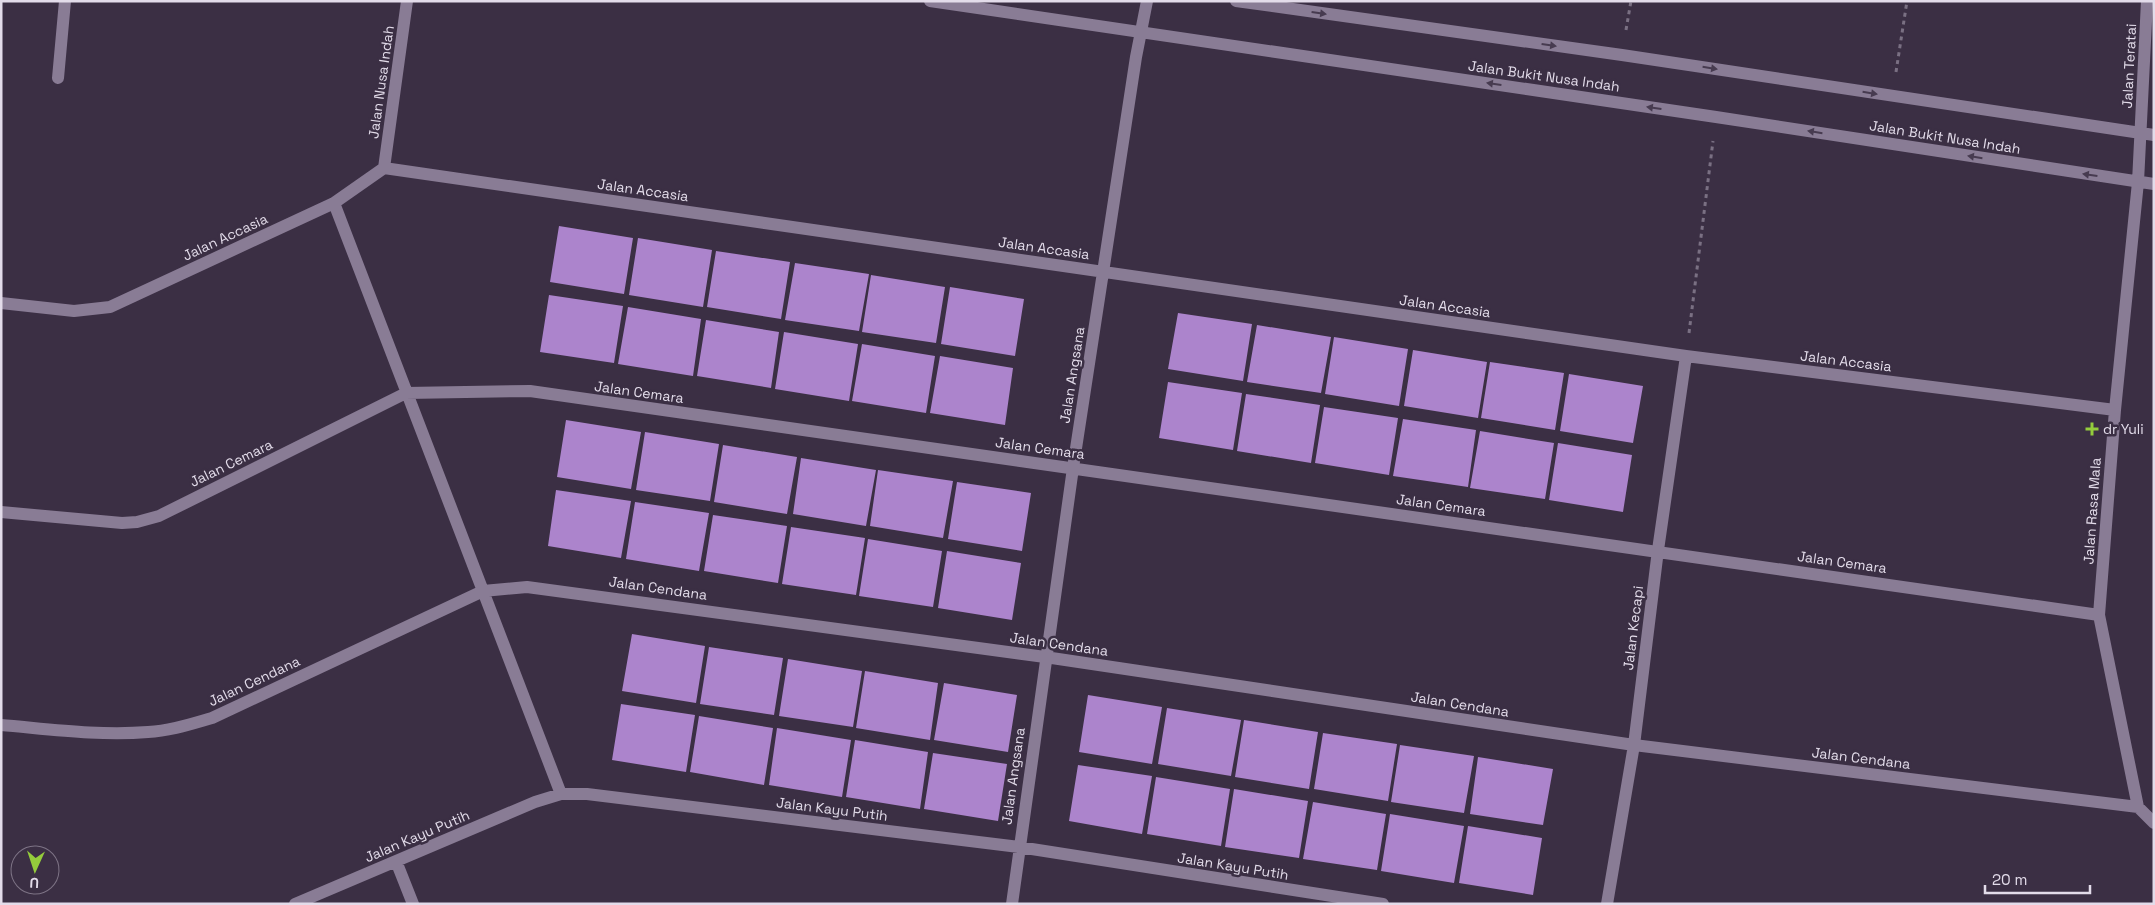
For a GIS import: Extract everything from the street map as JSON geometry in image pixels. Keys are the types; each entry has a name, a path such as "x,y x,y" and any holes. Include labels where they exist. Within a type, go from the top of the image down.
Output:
{"street":[{"path":"58,78 66,1"},
{"name":"Jalan Nusa Indah","path":"384,168 407,1"},
{"name":"Jalan Bukit Nusa Indah","path":"930,1 1716,117 2147,183"},
{"name":"Jalan Angsana","path":"1012,904 1018,847 1102,272 1141,32 1148,1"},
{"path":"1236,1 1622,55 2148,134"},
{"name":"Jalan Teratai","path":"2147,1 2148,134"},
{"name":"Jalan Rasa Mala","path":"2138,807 2099,615 2115,410 2147,183 2148,134"},
{"name":"Jalan Accasia","path":"1,303 74,311 110,307 334,203 384,168 1686,356 2115,410"},
{"path":"334,203 561,794"},
{"name":"Jalan Kecapi","path":"1607,904 1634,745 1658,550 1686,356"},
{"name":"Jalan Cemara","path":"1,512 122,523 149,520 406,393 530,391 1658,550 2099,615"},
{"name":"Jalan Cendana","path":"1,725 98,733 148,732 180,727 212,718 483,591 527,587 1046,657 1634,745 2138,807"},
{"name":"Jalan Kayu Putih","path":"295,904 535,802 561,794 587,794 1018,847 1383,904"},
{"path":"2138,807 2154,823"},
{"path":"396,861 413,904"}],"path":[{"path":"1622,55 1632,1"},
{"path":"1892,96 1907,1"},
{"path":"1686,356 1716,117"}],"building":[{"path":"559,226 633,238 624,294 550,282"},
{"path":"638,238 712,250 703,307 629,295"},
{"path":"716,251 790,262 781,319 707,307"},
{"path":"795,263 869,274 859,331 785,320"},
{"path":"871,275 945,287 936,343 862,332"},
{"path":"950,287 1024,299 1015,356 941,344"},
{"path":"549,295 623,306 614,363 540,352"},
{"path":"628,307 701,319 693,376 618,364"},
{"path":"1178,313 1252,324 1243,381 1168,369"},
{"path":"706,320 779,332 771,388 697,376"},
{"path":"1257,325 1331,337 1321,393 1247,382"},
{"path":"784,332 858,344 849,401 775,389"},
{"path":"1334,337 1408,349 1399,406 1325,394"},
{"path":"862,344 935,356 926,413 852,401"},
{"path":"1413,350 1487,362 1478,418 1404,406"},
{"path":"940,356 1013,368 1005,425 930,413"},
{"path":"1490,362 1564,373 1555,430 1481,418"},
{"path":"1569,374 1643,386 1633,443 1560,431"},
{"path":"1168,382 1242,393 1233,450 1159,438"},
{"path":"1246,394 1320,405 1311,463 1237,451"},
{"path":"1324,407 1398,418 1389,475 1315,463"},
{"path":"1403,419 1476,430 1468,487 1393,476"},
{"path":"566,420 641,432 631,489 557,477"},
{"path":"1480,431 1554,443 1545,499 1470,488"},
{"path":"645,432 719,444 710,501 636,490"},
{"path":"1558,443 1632,455 1623,512 1549,500"},
{"path":"723,445 797,457 787,514 714,502"},
{"path":"801,458 876,470 866,526 793,514"},
{"path":"878,470 953,481 943,538 870,526"},
{"path":"957,482 1031,493 1022,551 948,539"},
{"path":"556,490 631,501 621,558 548,546"},
{"path":"635,502 709,513 699,571 626,559"},
{"path":"713,515 787,526 778,583 704,571"},
{"path":"791,527 865,538 856,595 782,584"},
{"path":"868,539 942,551 933,607 859,596"},
{"path":"947,551 1021,563 1012,620 938,608"},
{"path":"632,634 705,646 696,703 622,691"},
{"path":"709,647 783,658 774,715 700,704"},
{"path":"788,659 862,671 853,727 779,716"},
{"path":"865,671 938,683 930,740 856,728"},
{"path":"944,683 1017,695 1008,752 934,740"},
{"path":"1088,695 1162,707 1152,764 1079,752"},
{"path":"621,704 695,715 686,772 612,760"},
{"path":"1167,708 1241,720 1231,776 1158,764"},
{"path":"699,716 773,728 764,785 690,772"},
{"path":"1244,720 1318,732 1309,789 1235,777"},
{"path":"777,728 851,740 842,797 769,785"},
{"path":"1323,733 1397,744 1388,801 1314,789"},
{"path":"855,740 928,752 920,809 846,797"},
{"path":"1400,745 1474,756 1464,813 1391,802"},
{"path":"933,753 1007,764 998,821 924,809"},
{"path":"1478,757 1553,769 1543,825 1470,814"},
{"path":"1078,765 1152,776 1142,834 1069,821"},
{"path":"1156,777 1230,789 1221,846 1147,834"},
{"path":"1234,789 1308,801 1299,858 1225,847"},
{"path":"1313,802 1386,814 1377,870 1303,859"},
{"path":"1390,814 1464,826 1454,883 1381,871"},
{"path":"1468,826 1542,838 1533,895 1459,883"}],"place":[{"name":"dr Yuli","path":"2092,429"}]}
